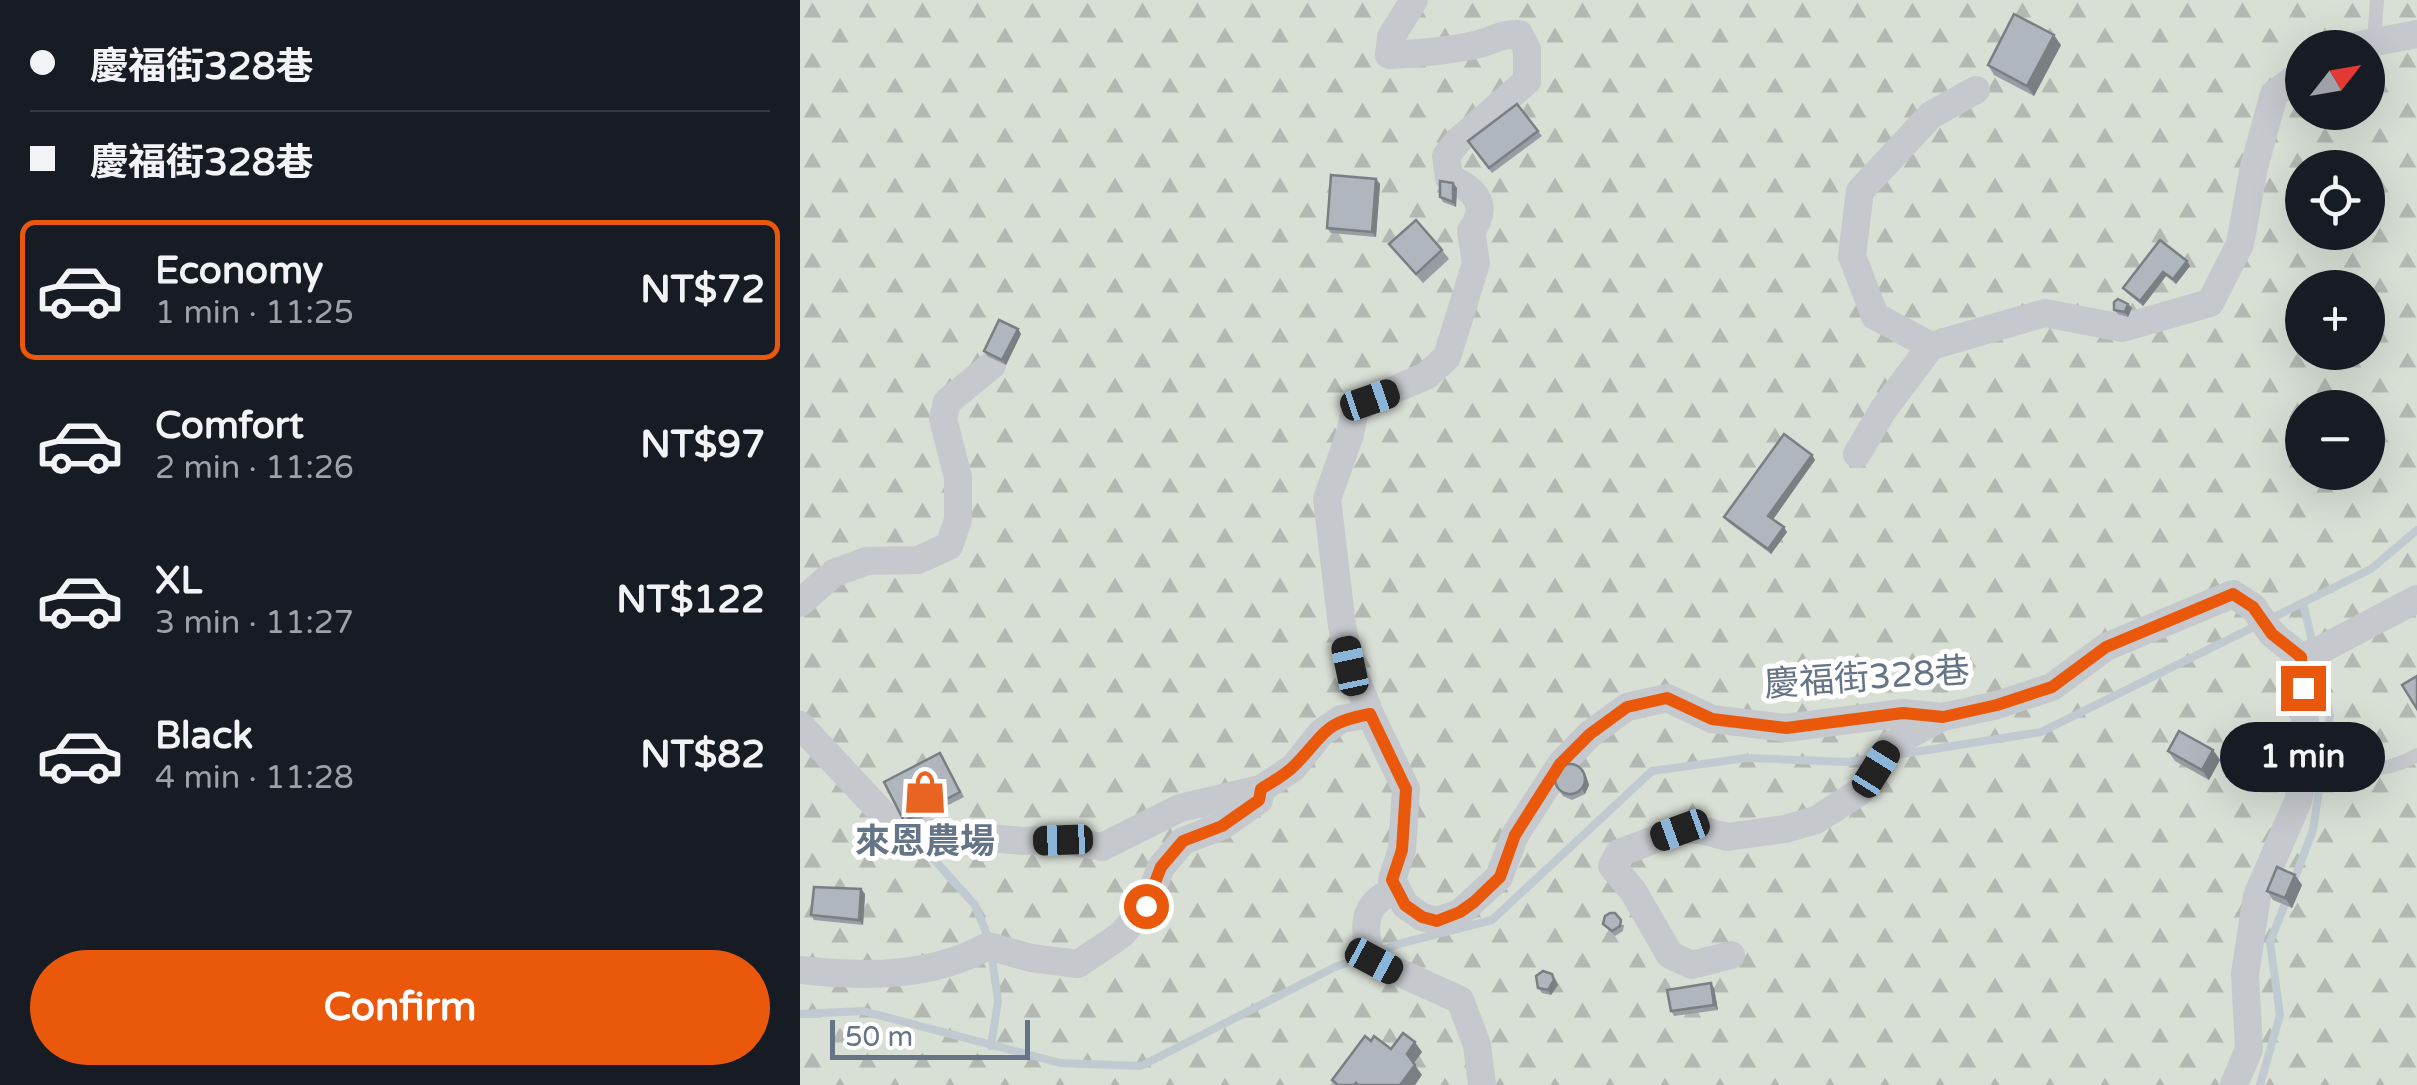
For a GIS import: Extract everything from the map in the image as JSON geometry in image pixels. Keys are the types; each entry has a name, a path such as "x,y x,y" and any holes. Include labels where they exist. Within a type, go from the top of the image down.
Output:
{"street":[{"path":"1414,0 1391,37 1389,55 1448,50 1482,44 1508,33 1518,34 1527,49 1527,81 1446,156 1449,178 1466,185 1480,204 1481,218 1472,231 1476,263 1447,357 1426,376 1356,406 1327,499 1350,666 1406,789 1402,850 1392,880 1397,890 1380,896 1367,916 1369,951 1460,1000 1477,1045 1482,1085"},
{"path":"2385,40 2417,34"},
{"path":"1857,454 1931,346 2045,313 2122,328 2210,303 2240,244 2254,167 2274,94 2285,86"},
{"path":"1931,346 1875,316 1852,256 1860,191 1931,115 1976,90"},
{"path":"800,604 834,573 867,561 918,560 949,546 958,520 958,477 943,419 947,402 992,365"},
{"name":"慶福街328巷","path":"1397,890 1405,905 1422,917 1437,921 1474,902 1500,877 1515,835 1560,764 1590,734 1627,707 1667,698 1712,719 1786,728 1903,713 1943,717 2052,687 2106,647 2233,594 2253,607 2272,634 2310,654"},
{"path":"2234,1085 2248,1049 2245,974 2257,896 2298,801 2308,759 2310,654 2417,599"},
{"path":"800,725 898,830 1024,841 1063,840 1102,847 1180,808 1261,789 1293,768 1321,734 1340,719 1370,714"},
{"path":"1731,955 1692,965 1670,955 1633,890 1612,866 1619,853 1680,830 1701,830 1727,837 1786,829 1816,820 1861,791 1892,744 1943,717"},
{"path":"800,970 844,975 908,972 960,962 988,946 1031,958 1078,964 1120,935 1146,906 1161,867 1183,841 1222,826 1259,800 1261,789"}],"lane":[{"path":"2375,30 2377,0"},
{"path":"2308,759 2362,771 2400,766 2417,755"}],"green space":[{"path":"800,0 2417,0 2417,1085 800,1085"}],"building":[{"path":"2014,14 2054,35 2027,86 1988,65"},
{"path":"1517,104 1538,131 1489,168 1468,141"},
{"path":"1331,175 1376,179 1372,232 1327,228"},
{"path":"1440,181 1453,183 1453,202 1440,197"},
{"path":"1416,220 1442,250 1416,274 1389,244"},
{"path":"2160,240 2187,261 2173,279 2163,272 2140,301 2123,288"},
{"path":"2118,299 2128,304 2125,312 2114,310"},
{"path":"999,320 1018,329 1002,360 984,351"},
{"path":"1784,434 1812,455 1768,516 1784,527 1768,549 1724,517"},
{"path":"2417,676 2417,709 2402,685"},
{"path":"2179,731 2213,750 2202,770 2168,751"},
{"name":"來恩農場","path":"940,753 960,792 904,821 884,782"},
{"path":"1570,764 1584,773 1585,779 1576,793 1570,794 1556,785 1555,779 1564,765"},
{"path":"2277,867 2295,875 2285,898 2267,891"},
{"path":"814,887 861,889 859,920 811,915"},
{"path":"1610,913 1621,920 1620,926 1612,931 1603,924"},
{"path":"1543,971 1552,974 1554,980 1548,990 1538,988 1536,976"},
{"path":"1711,983 1714,1005 1671,1011 1667,990"},
{"path":"1403,1033 1415,1042 1407,1054 1415,1065 1400,1085 1338,1085 1332,1080 1365,1036 1371,1041 1374,1036 1391,1049"}],"waterway":[{"path":"1896,755 2041,732 2371,569 2417,530"},
{"path":"2303,603 2313,645"},
{"path":"2293,883 2313,830 2330,716 2316,659"},
{"path":"800,1014 863,1011 1060,1063 1141,1066 1335,967 1402,943 1492,920 1652,771 1746,758 1848,762 1872,758"},
{"path":"929,854 975,905 986,932"},
{"path":"2260,1085 2280,1015 2270,942 2288,896"},
{"path":"991,1046 998,1001 992,957"}],"place":[{"name":"來恩農場","path":"925,792"}],"route":[{"path":"1146,906 1161,867 1183,841 1222,826 1259,800 1261,789 1293,768 1321,734 1340,719 1370,714 1406,789 1402,850 1392,880 1405,905 1422,917 1437,921 1460,912 1500,877 1515,835 1560,764 1590,734 1627,707 1667,698 1712,719 1786,728 1903,713 1943,717 2052,687 2106,647 2233,594 2253,607 2272,634 2301,657 2303,688"}]}
